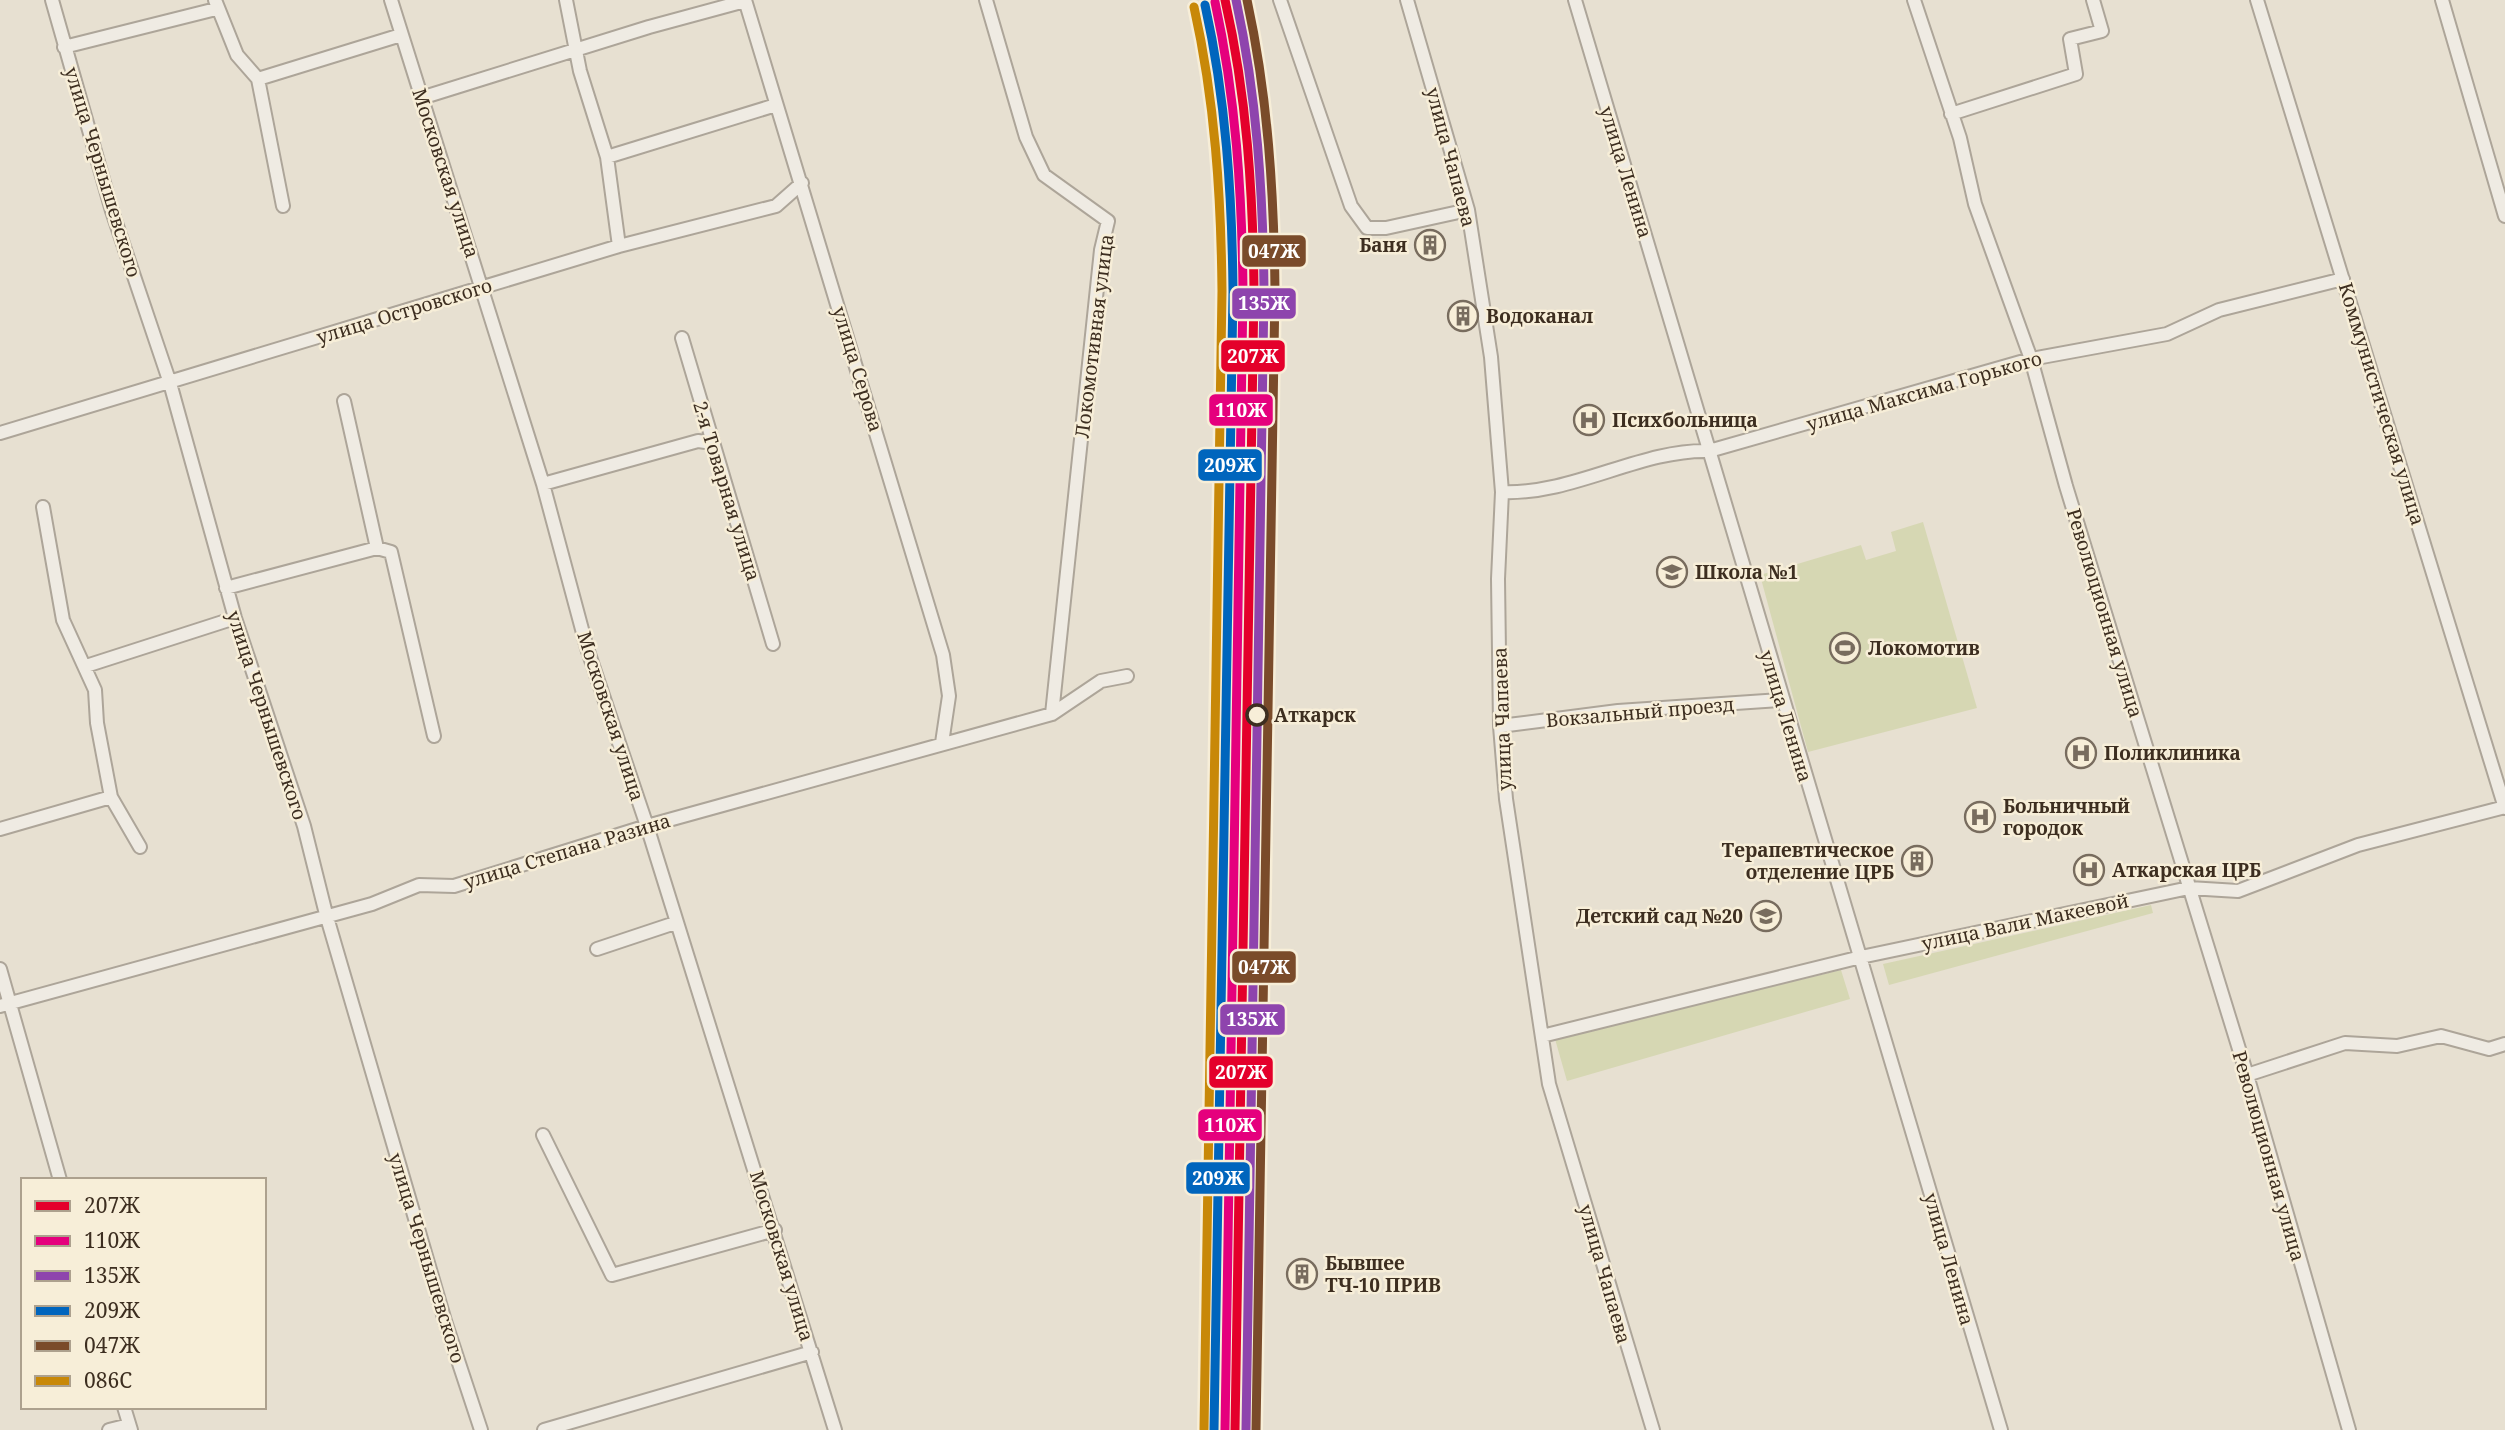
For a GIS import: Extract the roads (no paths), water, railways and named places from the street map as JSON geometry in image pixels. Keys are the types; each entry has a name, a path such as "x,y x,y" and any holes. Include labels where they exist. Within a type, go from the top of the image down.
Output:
{"street":[{"name":"улица Чернышевского","path":"52,0 112,211 170,383 235,618 304,826 326,915 445,1321 481,1430"},
{"name":"Московская улица","path":"391,0 544,484 587,648 647,826 675,923 775,1230 835,1430"},
{"path":"566,0 580,71 607,157 619,246"},
{"path":"421,99 745,0"},
{"name":"улица Серова","path":"745,0 943,655 949,696 942,743"},
{"name":"Локомотивная улица","path":"986,0 1026,137 1044,175 1108,221 1101,250 1052,714"},
{"path":"1280,0 1351,206 1367,228 1386,228 1468,210"},
{"name":"улица Чапаева","path":"1408,0 1468,210 1491,358 1502,492 1498,579 1500,726 1506,799 1549,1084 1653,1430"},
{"name":"улица Ленина","path":"1575,0 1781,700 1861,957 2001,1430"},
{"name":"Революционная улица","path":"1914,0 1951,114 1975,204 2031,359 2066,486 2247,1075 2349,1430"},
{"path":"1951,114 2076,74 2070,39 2102,31 2093,0"},
{"name":"Коммунистическая улица","path":"2257,0 2505,807"},
{"path":"2442,0 2505,216"},
{"path":"64,47 216,5 237,55 258,79 283,206"},
{"path":"258,79 401,35"},
{"path":"607,157 776,105"},
{"name":"улица Островского","path":"0,433 482,286 619,246 776,206 802,183"},
{"name":"улица Максима Горького","path":"1502,492 1525,493 1688,451 1709,451 2031,359 2167,334 2220,310 2343,279"},
{"name":"2-я Товарная улица","path":"682,338 772,644"},
{"path":"344,401 377,548"},
{"path":"544,484 698,441 713,443"},
{"path":"43,506 63,620 86,666 94,690 97,723 111,797 140,847"},
{"path":"226,588 377,548 391,552 434,736"},
{"path":"86,666 235,618"},
{"name":"улица Степана Разина","path":"5,1005 372,904 419,885 454,886 647,826 1052,714 1101,681 1128,676"},
{"name":"Вокзальный проезд","path":"1500,726 1618,711 1781,700"},
{"path":"0,829 111,797"},
{"name":"улица Вали Макеевой","path":"1542,1036 1861,957 2189,888 2238,891 2358,845 2505,807"},
{"path":"597,949 675,923"},
{"path":"0,969 5,1005 59,1178"},
{"path":"2247,1075 2345,1042 2397,1046 2441,1036 2489,1049 2505,1044"},
{"path":"543,1135 612,1275 775,1230"},
{"path":"544,1430 811,1352"},
{"path":"109,1430 130,1428 125,1409"}],"railway":[{"path":"1209,1430 1228,340 1241,168 1236,94 1217,0"}],"place":[{"name":"Баня","path":"1430,245"},
{"name":"Водоканал","path":"1463,316"},
{"name":"Психбольница","path":"1589,420"},
{"name":"Школа №1","path":"1672,572"},
{"name":"Локомотив","path":"1845,648"},
{"name":"Аткарск","path":"1257,715"},
{"name":"Поликлиника","path":"2081,753"},
{"name":"Больничный городок","path":"1980,817"},
{"name":"Терапевтическое отделение ЦРБ","path":"1917,861"},
{"name":"Аткарская ЦРБ","path":"2089,870"},
{"name":"Детский сад №20","path":"1766,916"},
{"name":"Бывшее ТЧ-10 ПРИВ","path":"1302,1274"}]}
